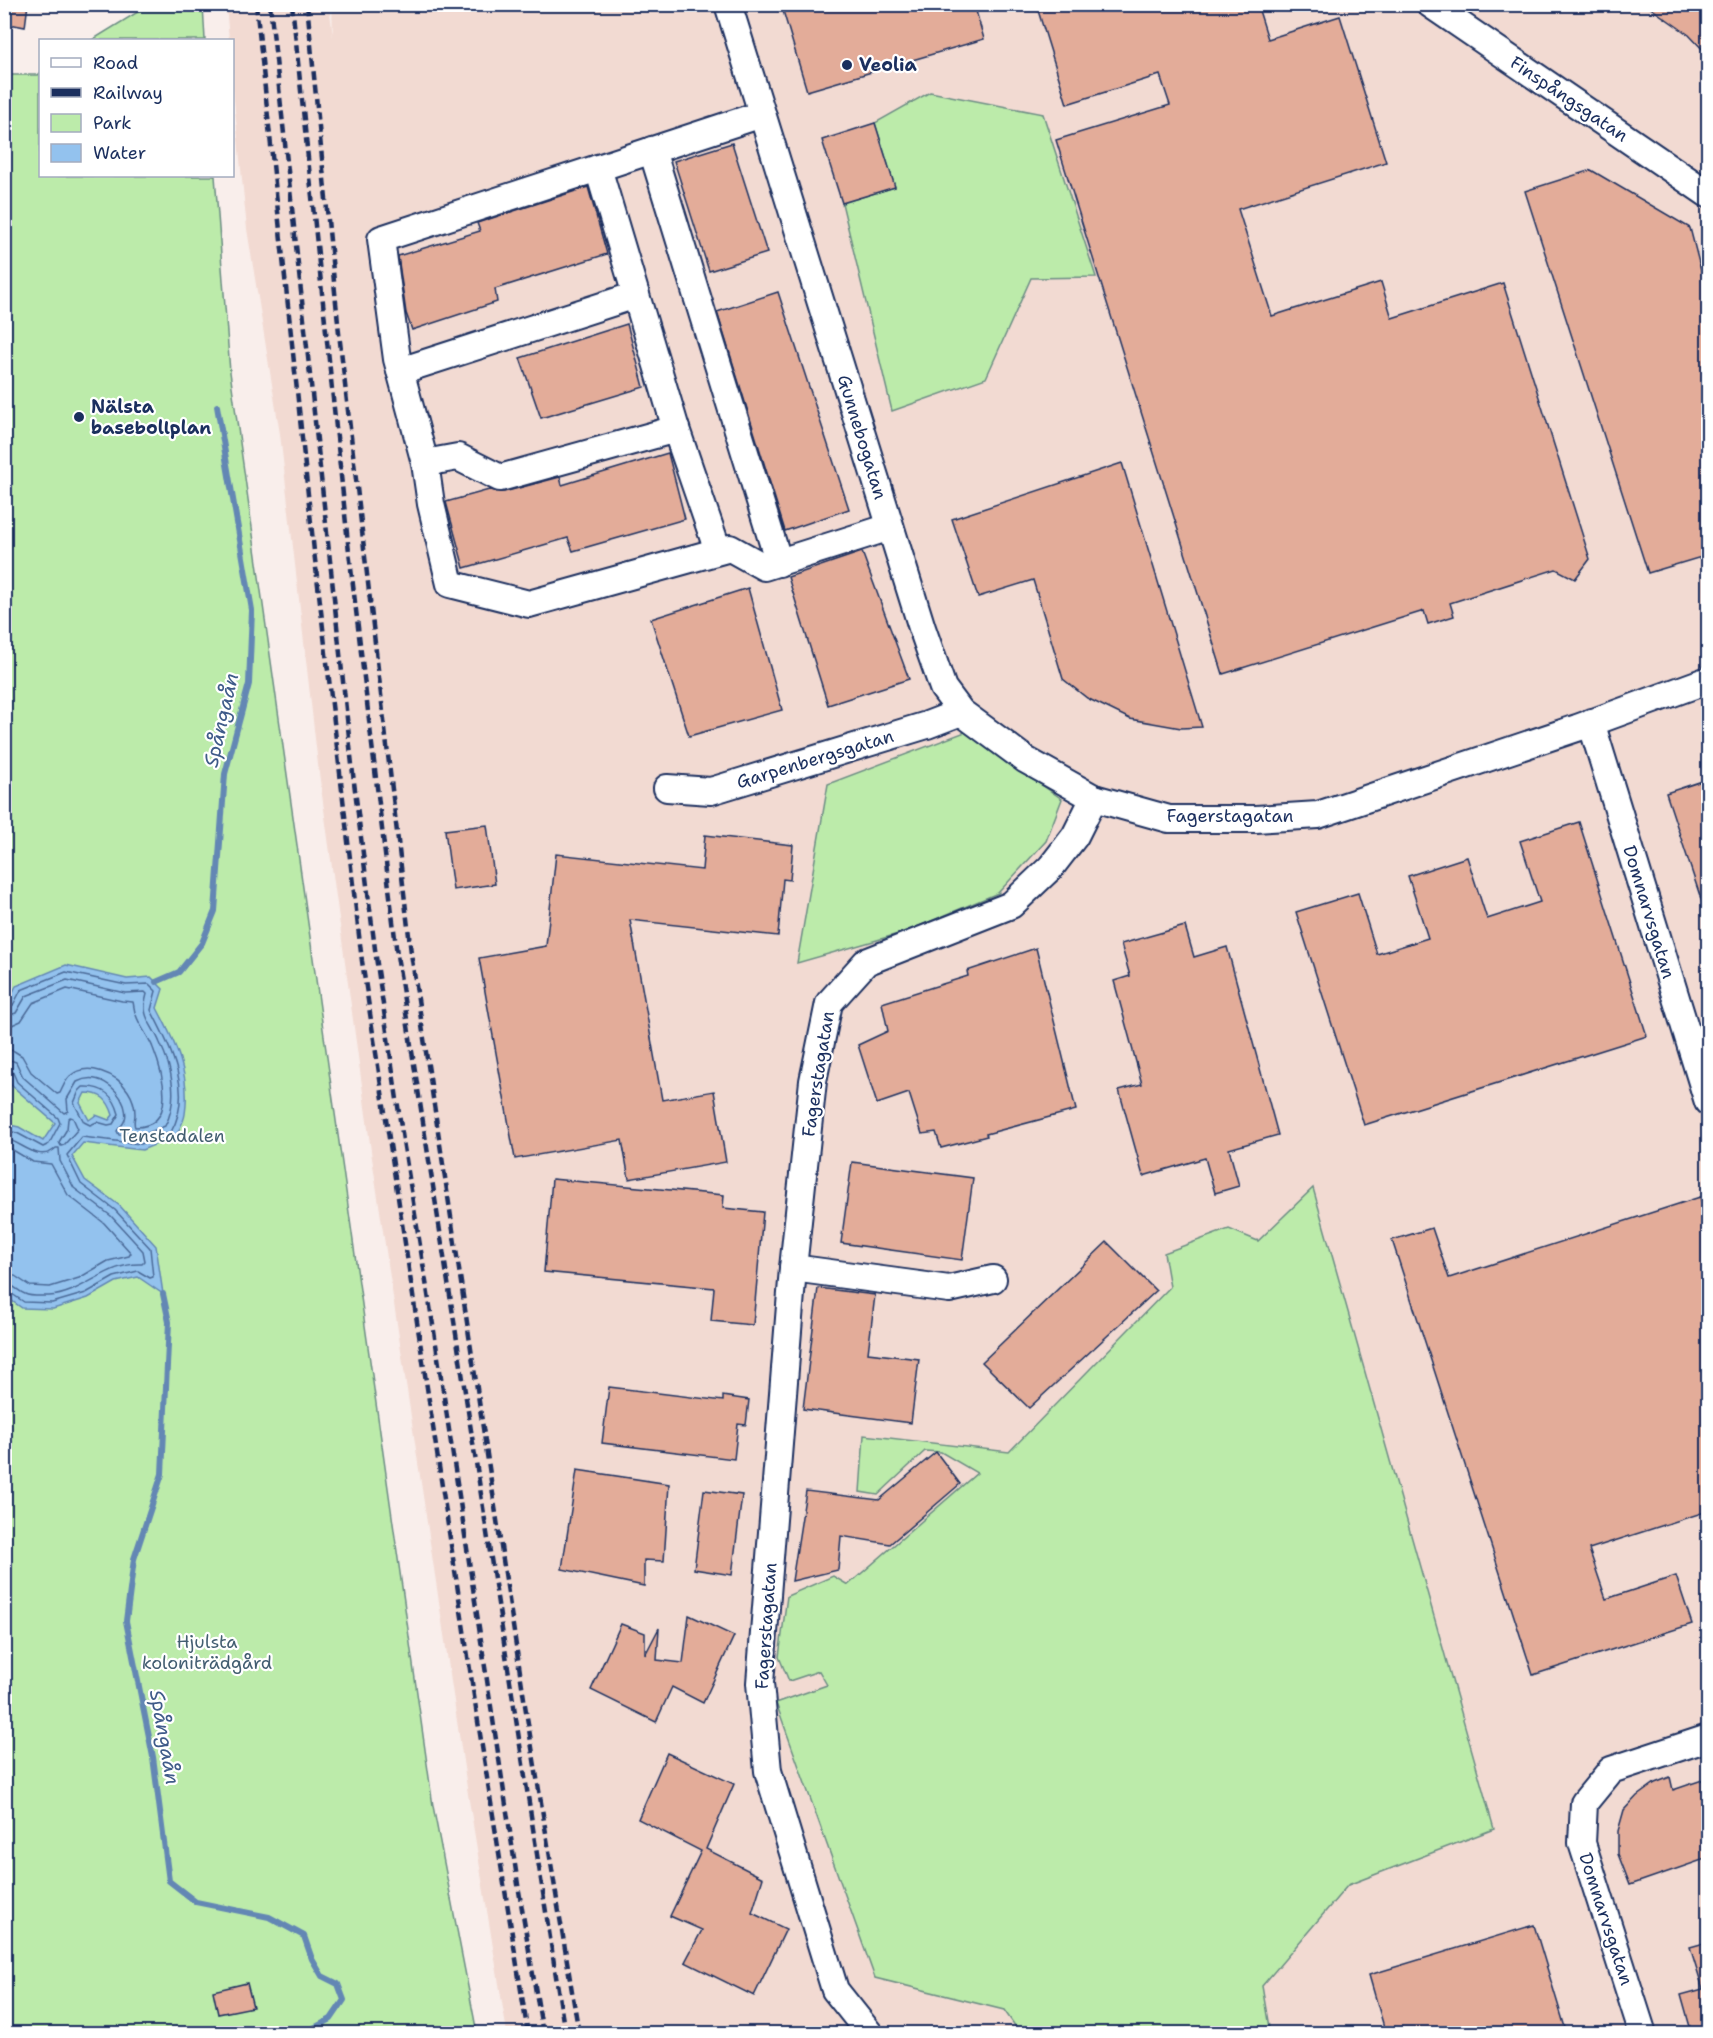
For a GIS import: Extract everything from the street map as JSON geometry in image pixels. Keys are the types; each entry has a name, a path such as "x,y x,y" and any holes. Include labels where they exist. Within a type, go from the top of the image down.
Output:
{"street":[{"name":"Gunnebogatan","path":"728,4 890,527 943,688 962,712 1026,760 1094,798"},
{"name":"Finspångsgatan","path":"1430,4 1708,194"},
{"path":"762,114 381,239 397,359 425,463 431,504 450,584 529,604 730,548 764,567 890,527"},
{"path":"652,150 779,563"},
{"path":"598,168 676,429 718,551"},
{"path":"400,370 636,295"},
{"path":"425,463 458,458 500,478 676,429"},
{"name":"Fagerstagatan","path":"870,2034 835,1990 768,1771 760,1683 793,1268 813,1081 829,1004 866,962 1011,905 1051,867 1074,836 1094,798 1169,819 1256,819 1318,815 1577,728 1708,680"},
{"name":"Garpenbergsgatan","path":"667,788 711,791 962,712"},
{"name":"Domnarvsgatan","path":"1590,722 1708,1102"},
{"path":"793,1268 949,1289 993,1279"},
{"name":"Domnarvsgatan","path":"1643,2034 1582,1843 1584,1803 1611,1770 1708,1738"}],"shaded area":[{"path":"332,4 1708,5 1708,2033 507,2033 468,1794 372,1158 319,773 280,434 247,229 234,100 234,39 229,39 226,5 329,5 333,36"}],"green space":[{"path":"149,5 203,5 205,39 94,39"},
{"path":"4,75 38,75 39,177 215,177 230,372 433,1806 477,2033 5,2033"},
{"path":"930,92 1043,114 1096,277 1031,278 986,378 892,411 842,203 895,187 875,123"},
{"path":"965,732 1062,799 1046,841 998,893 905,932 797,963 828,784"},
{"path":"1313,1188 1494,1829 1348,1885 1262,1986 1270,2033 1020,2033 1004,2010 875,1978 776,1703 827,1685 819,1671 789,1681 779,1657 787,1596 833,1576 848,1585 977,1473 941,1452 925,1451 878,1495 860,1492 864,1435 1009,1452 1170,1287 1164,1253 1229,1229 1258,1241"}],"water":[{"path":"66,965 127,979 151,977 163,989 157,1008 180,1059 186,1086 183,1123 176,1136 142,1150 83,1143 72,1156 85,1180 120,1206 156,1246 163,1294 138,1277 116,1282 88,1298 53,1309 22,1308 5,1296 5,1124 19,1127 43,1141 55,1123 11,1085 5,1062 5,1008 16,986","holes":["85,1093 100,1096 109,1105 113,1115 109,1120 96,1115 89,1120 80,1103"]}],"building":[{"path":"4,4 28,4 25,27 4,23"},
{"name":"Veolia","path":"781,4 974,4 984,39 807,91"},
{"path":"1036,4 1257,4 1268,39 1340,16 1386,162 1238,209 1272,316 1381,282 1392,318 1503,283 1590,559 1575,579 1556,569 1450,603 1454,616 1428,624 1424,611 1223,674 1056,140 1170,105 1160,75 1067,104"},
{"path":"1645,4 1708,4 1708,55 1689,35"},
{"path":"875,123 895,187 842,203 822,140"},
{"path":"732,143 767,253 709,271 674,161"},
{"path":"1591,170 1690,228 1708,298 1708,555 1648,573 1525,191"},
{"path":"588,187 607,254 495,289 497,302 412,330 406,313 398,256 480,231 477,223"},
{"path":"778,292 849,509 785,531 717,312"},
{"path":"627,324 644,387 541,418 520,358"},
{"path":"668,453 685,519 573,551 568,538 464,568 446,502 489,490 504,492 560,477 562,485"},
{"path":"1122,463 1202,727 1181,728 1130,719 1087,698 1063,679 1033,580 978,597 952,519"},
{"path":"862,552 909,679 828,705 788,577"},
{"path":"748,588 782,710 689,736 651,619"},
{"path":"1708,779 1708,911 1705,911 1666,793"},
{"path":"1579,822 1647,1036 1364,1125 1296,912 1358,893 1377,954 1428,938 1408,876 1467,857 1487,919 1540,902 1520,841"},
{"path":"487,825 495,884 453,890 445,830"},
{"path":"705,835 793,845 790,880 783,879 778,936 630,920 662,1100 714,1091 726,1162 629,1179 622,1140 515,1159 479,958 546,946 556,854 702,870"},
{"path":"1185,926 1194,957 1227,947 1278,1135 1229,1149 1239,1186 1215,1193 1205,1158 1143,1176 1119,1090 1142,1084 1114,981 1130,976 1121,944"},
{"path":"1036,948 1076,1110 941,1148 936,1132 922,1134 909,1093 877,1104 858,1045 888,1031 882,1003 968,976 967,971"},
{"path":"852,1162 973,1178 962,1260 841,1243"},
{"path":"552,1179 724,1195 723,1208 763,1212 753,1325 711,1321 714,1288 544,1272"},
{"path":"1700,1197 1708,1224 1708,1511 1589,1549 1606,1599 1676,1576 1692,1624 1533,1675 1392,1240 1432,1228 1449,1278"},
{"path":"1107,1242 1156,1291 1029,1408 982,1362"},
{"path":"818,1288 875,1295 868,1353 919,1359 911,1423 803,1409"},
{"path":"609,1387 723,1401 723,1396 749,1400 746,1425 738,1424 734,1459 602,1443"},
{"path":"936,1452 960,1484 890,1544 841,1536 838,1570 792,1581 806,1491 879,1500"},
{"path":"577,1470 669,1484 664,1561 644,1560 644,1586 562,1569"},
{"path":"704,1490 742,1495 732,1575 694,1569"},
{"path":"689,1615 734,1636 703,1703 672,1687 656,1722 591,1690 621,1624 645,1633 645,1655 659,1628 657,1660 683,1663"},
{"path":"667,1753 734,1784 706,1849 763,1878 752,1913 786,1929 754,1996 685,1962 702,1930 670,1916 701,1851 638,1819"},
{"path":"1670,1777 1673,1790 1708,1778 1708,1858 1630,1885 1618,1854 1618,1831 1624,1810 1637,1796 1655,1783"},
{"path":"1534,1925 1567,2034 1386,2034 1369,1975"},
{"path":"1708,1942 1708,2034 1692,2034 1681,1995 1703,1989 1690,1947"},
{"path":"247,1983 253,2007 218,2014 213,1991"}],"waterway":[{"name":"Spångaån","path":"156,982 179,972 202,943 215,911 225,774 249,684 252,610 217,406"},
{"name":"Spångaån","path":"163,1294 169,1322 162,1474 134,1559 126,1621 153,1757 169,1881 196,1902 269,1917 304,1936 312,1959 322,1976 338,1984 344,2000 331,2019 314,2028 312,2034"}],"railway":[{"path":"256,4 314,551 362,961 528,2034"},
{"path":"270,4 353,774 376,957 519,1891 543,2034"},
{"path":"292,4 348,543 397,955 565,2034"},
{"path":"307,4 339,333 411,953 525,1705 579,2034"}],"place":[{"name":"Veolia","path":"847,65"},
{"name":"Nälsta basebollplan","path":"79,417"}],"park label":[{"name":"Tenstadalen","path":"172,1136"},
{"name":"Hjulsta koloniträdgård","path":"207,1652"}]}
